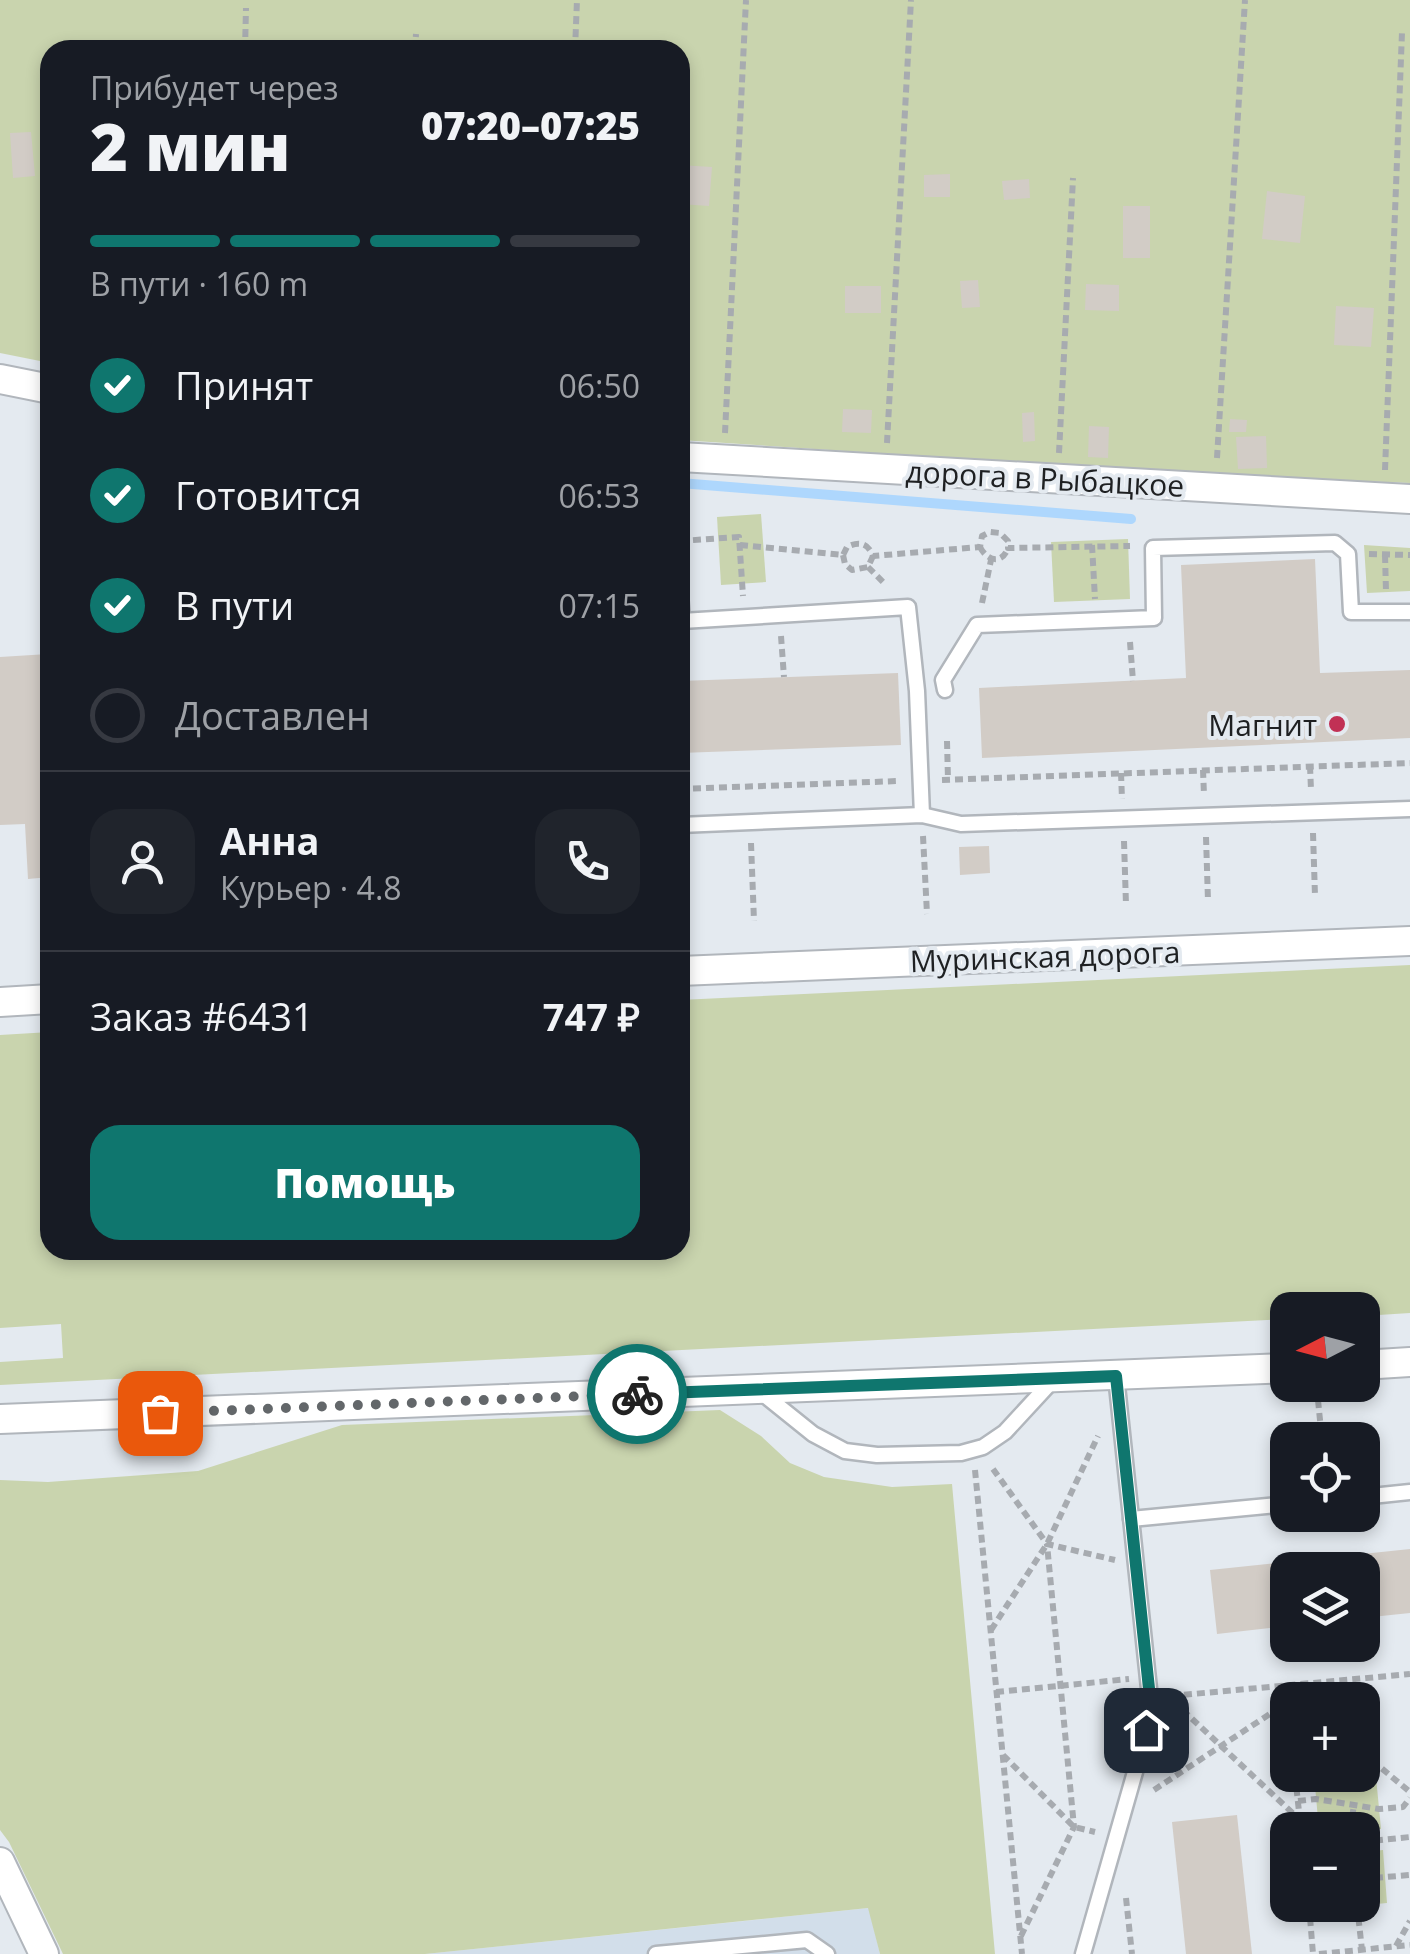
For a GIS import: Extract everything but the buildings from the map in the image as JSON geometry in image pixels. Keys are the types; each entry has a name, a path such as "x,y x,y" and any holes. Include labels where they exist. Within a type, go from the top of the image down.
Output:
{"street":[{"path":"0,380 40,387"},
{"name":"дорога в Рыбацкое","path":"690,458 1397,498"},
{"name":"Муринская дорога","path":"690,971 1410,941"},
{"path":"0,1002 40,1000"},
{"path":"1380,1363 1410,1362"},
{"path":"0,1419 1270,1369"},
{"path":"0,1862 44,1954"}],"lane":[{"path":"944,690 944,680 977,625 1154,618 1153,548 1335,543 1348,554 1351,612 1410,612"},
{"path":"690,620 908,607 918,691 922,814"},
{"path":"690,824 922,814 961,824 1410,808"},
{"path":"1083,1954 1146,1730 1150,1698 1116,1376"},
{"path":"757,1389 813,1434 846,1452 962,1452 983,1447 1005,1432 1055,1378"},
{"path":"1380,1494 1410,1492"},
{"path":"1132,1520 1270,1506"},
{"path":"656,1954 807,1940 827,1954"}],"path":[{"path":"575,40 577,0"},
{"path":"723,460 746,0"},
{"path":"885,469 912,0"},
{"path":"1215,488 1246,0"},
{"path":"245,40 246,8"},
{"path":"1397,498 1402,32"},
{"path":"416,34 416,40"},
{"path":"1058,479 1073,178"},
{"path":"990,532 1000,533 1008,540 1006,555 1000,559 984,556 980,547 982,536 990,532"},
{"path":"690,540 740,537 744,617"},
{"path":"856,542 865,544 873,556 868,567 852,570 844,555 847,547 856,542"},
{"path":"740,545 844,555"},
{"path":"1092,545 1096,620"},
{"path":"873,556 980,547"},
{"path":"1008,548 1153,548"},
{"path":"1348,554 1410,556"},
{"path":"1385,555 1386,612"},
{"path":"977,625 991,560"},
{"path":"868,567 908,607"},
{"path":"780,615 784,677"},
{"path":"1129,619 1132,681"},
{"path":"944,690 948,780"},
{"path":"690,789 1410,763"},
{"path":"749,787 754,921"},
{"path":"922,814 927,914"},
{"path":"990,1631 1047,1544 1102,1425"},
{"path":"986,1460 1047,1544 1074,1827 1020,1938"},
{"path":"974,1464 1022,1954"},
{"path":"1047,1544 1136,1566"},
{"path":"1327,1682 1410,1674"},
{"path":"996,1692 1148,1678"},
{"path":"1270,1687 1168,1697 1291,1812"},
{"path":"1124,1810 1270,1713"},
{"path":"1002,1754 1074,1827 1116,1838"},
{"path":"1298,1801 1316,1799 1379,1809 1403,1807 1410,1795 1380,1768"},
{"path":"1297,1792 1299,1812"},
{"path":"1353,1812 1354,1805"},
{"path":"1380,1840 1410,1837"},
{"path":"1380,1877 1410,1874"},
{"path":"1396,1946 1410,1921"},
{"path":"1311,1922 1316,1954 1410,1945"},
{"path":"1359,1922 1362,1950"}],"shaded area":[{"path":"869,1908 880,1954 425,1954"}],"green space":[{"path":"0,0 1410,0 1410,483 1205,475 690,441 690,40 40,40 40,361 0,353"},
{"path":"761,514 766,582 721,585 717,517"},
{"path":"1128,539 1130,599 1054,602 1051,542"},
{"path":"1364,545 1410,548 1410,591 1367,593"},
{"path":"1410,965 1410,1313 1380,1315 1380,1292 1270,1292 1270,1320 0,1385 0,1362 63,1358 61,1324 0,1328 0,1035 40,1033 40,1260 690,1260 690,1000"},
{"path":"720,1410 761,1436 790,1463 824,1477 892,1487 952,1484 995,1954 880,1954 868,1908 425,1954 63,1954 0,1830 0,1480 48,1482 198,1471 342,1425"},
{"path":"1316,1792 1377,1792 1379,1812 1317,1812"},
{"path":"1383,1850 1387,1903 1380,1904"}],"waterway":[{"path":"690,484 1131,519"}],"way so far":[{"path":"160,1413 637,1394"}],"place":[{"name":"Магнит","path":"1337,724"}],"route":[{"path":"637,1394 1116,1376 1150,1698 1146,1730"}]}
